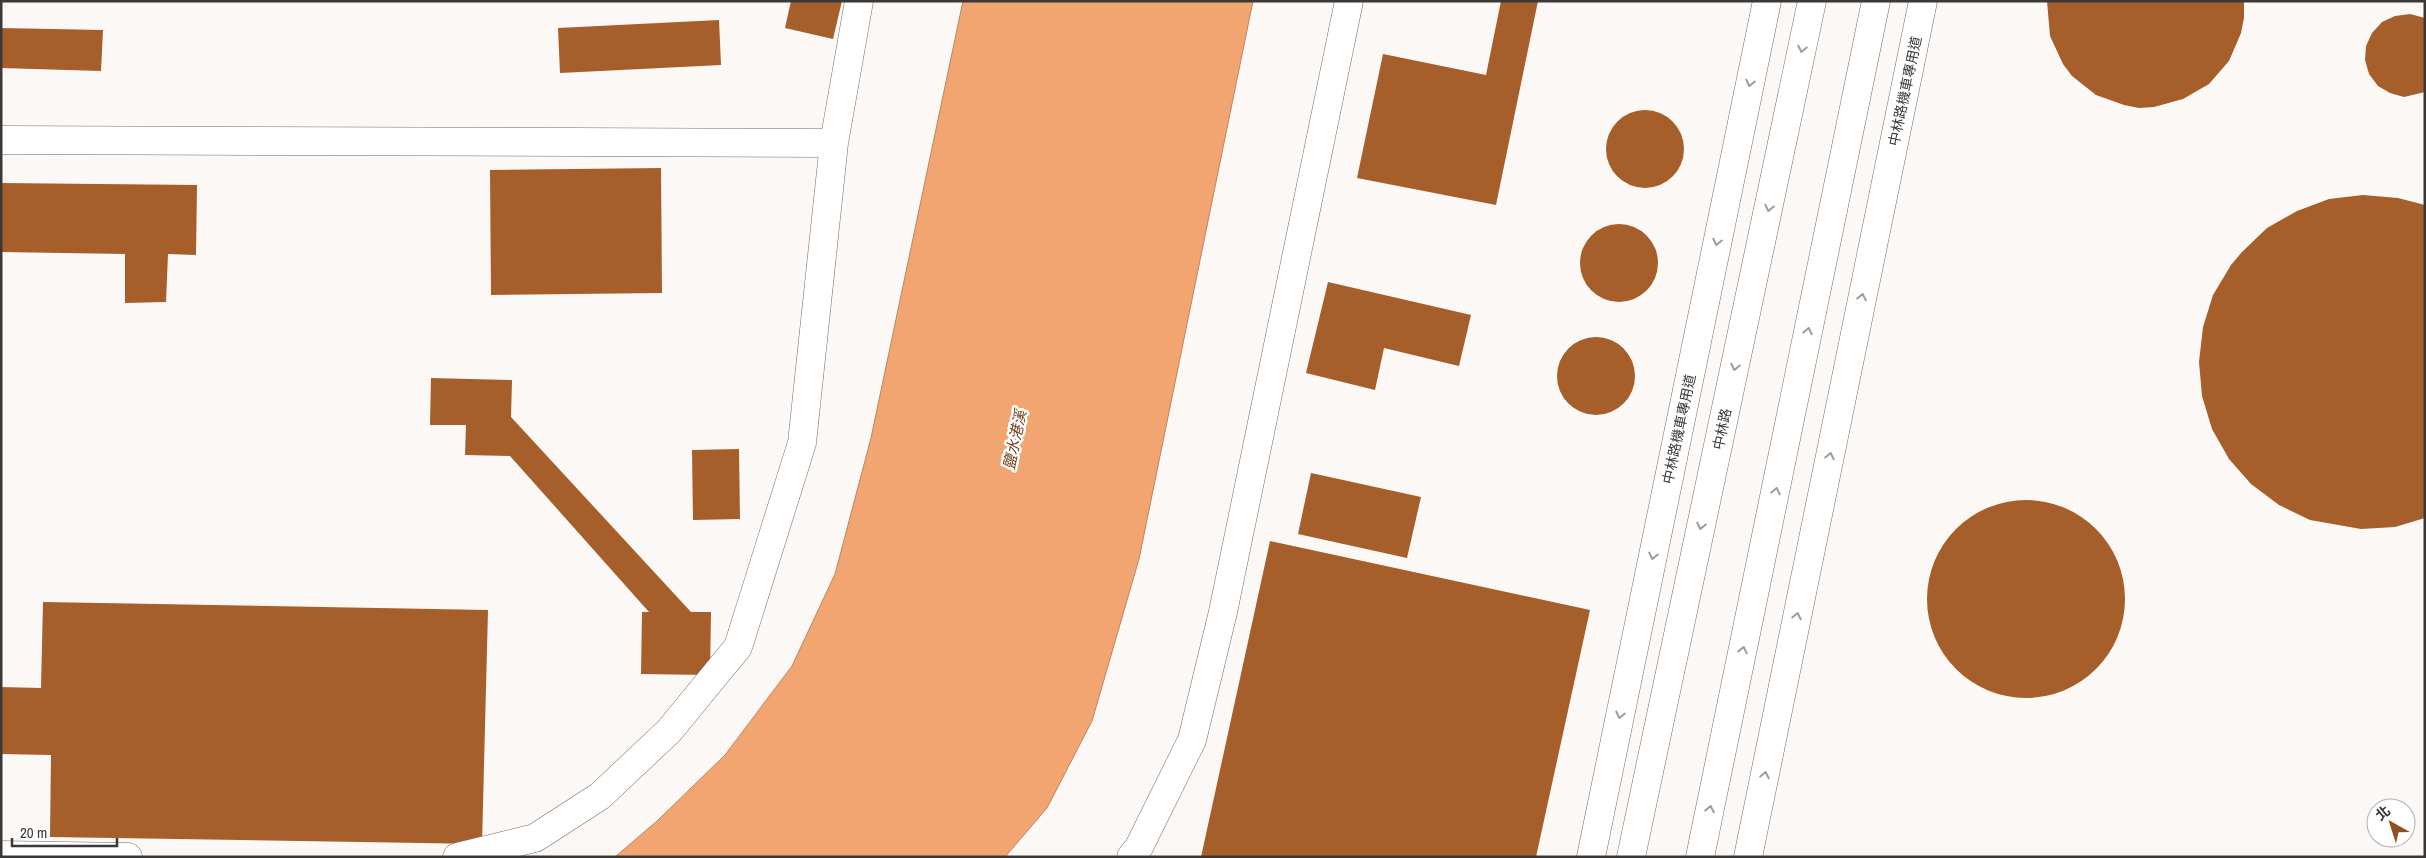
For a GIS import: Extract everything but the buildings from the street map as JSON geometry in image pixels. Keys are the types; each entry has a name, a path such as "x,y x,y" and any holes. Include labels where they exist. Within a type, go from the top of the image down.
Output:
{"street":[{"path":"457,857 535,838 600,796 669,731 738,647 802,443 834,143 859,1"},
{"path":"1131,857 1139,847 1192,740 1223,612 1349,1"},
{"name":"中林路機車專用道","path":"1591,857 1767,1"},
{"name":"中林路","path":"1631,857 1812,1"},
{"path":"1700,857 1876,1"},
{"name":"中林路機車專用道","path":"1748,857 1923,1"},
{"path":"1,140 834,143"},
{"path":"1,855 128,857"}],"water":[{"name":"鹽水港溪","path":"963,1 1253,1 1139,559 1092,721 1047,808 1005,857 615,857 657,821 725,755 792,666 835,574 871,438"}]}
